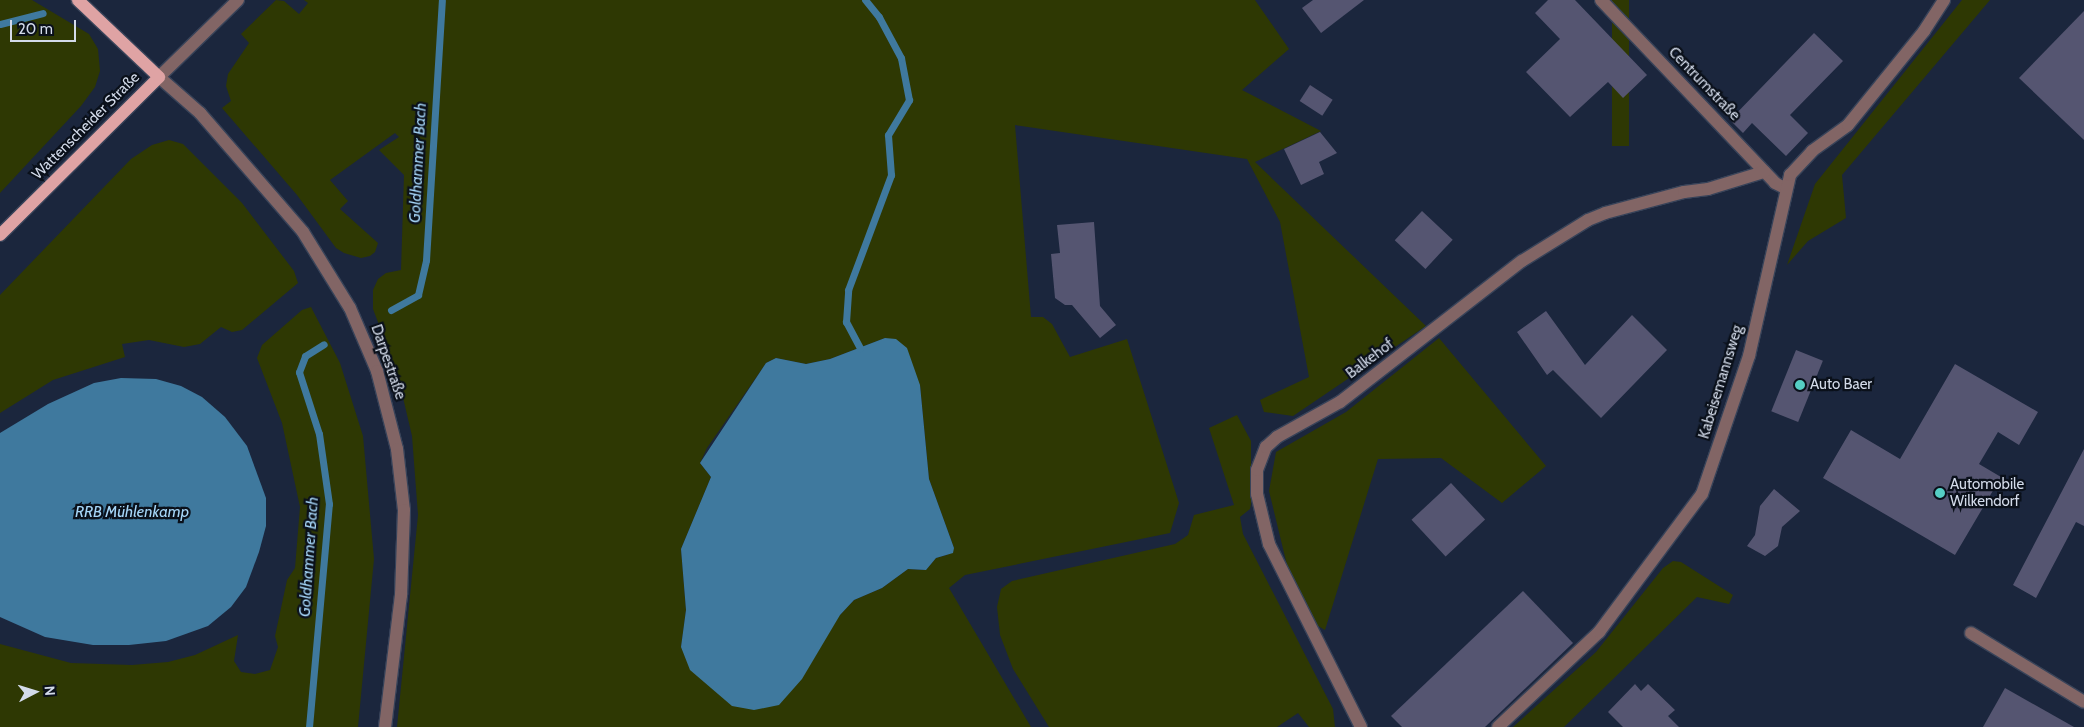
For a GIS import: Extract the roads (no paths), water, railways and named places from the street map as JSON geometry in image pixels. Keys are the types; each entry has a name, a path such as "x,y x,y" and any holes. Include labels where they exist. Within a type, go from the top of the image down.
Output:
{"main road":[{"name":"Wattenscheider Straße","path":"0,235 159,77 78,0"}],"street":[{"path":"159,77 238,0"},
{"name":"Centrumstraße","path":"1601,0 1764,172 1785,188"},
{"name":"Kabeisemannsweg","path":"1498,727 1599,632 1702,494 1750,356 1785,188 1796,166 1848,125 1924,31 1944,0"},
{"name":"Darpestraße","path":"159,77 200,113 303,232 350,308 374,363 397,449 404,510 401,595 385,727"},
{"name":"Balkehof","path":"1361,727 1269,544 1257,494 1257,470 1266,447 1277,437 1340,402 1522,261 1588,220 1764,172"},
{"path":"1971,633 2084,702"}],"water":[{"path":"885,338 896,339 907,348 920,385 929,479 954,548 953,553 936,558 926,570 908,569 882,588 854,600 840,615 802,679 779,705 754,710 732,706 690,670 681,647 686,610 681,549 711,477 700,463 766,363 776,358 806,364 830,359"},
{"name":"RRB Mühlenkamp","path":"121,378 156,379 181,386 202,397 225,417 247,446 266,498 266,526 259,552 246,587 231,607 208,626 166,641 129,645 93,645 45,637 0,617 0,433 48,404 94,383"}],"waterway":[{"name":"Goldhammer Bach","path":"391,310 418,295 426,260 442,0"},
{"name":"Goldhammer Bach","path":"860,348 846,322 848,290 891,175 888,135 909,100 901,58 879,17 865,0"},
{"name":"Goldhammer Bach","path":"0,24 43,13"},
{"name":"Goldhammer Bach","path":"309,727 329,504 319,434 299,372 305,356 324,344"}],"place":[{"name":"Auto Baer","path":"1800,385"},
{"name":"Automobile Wilkendorf","path":"1940,493"}]}
